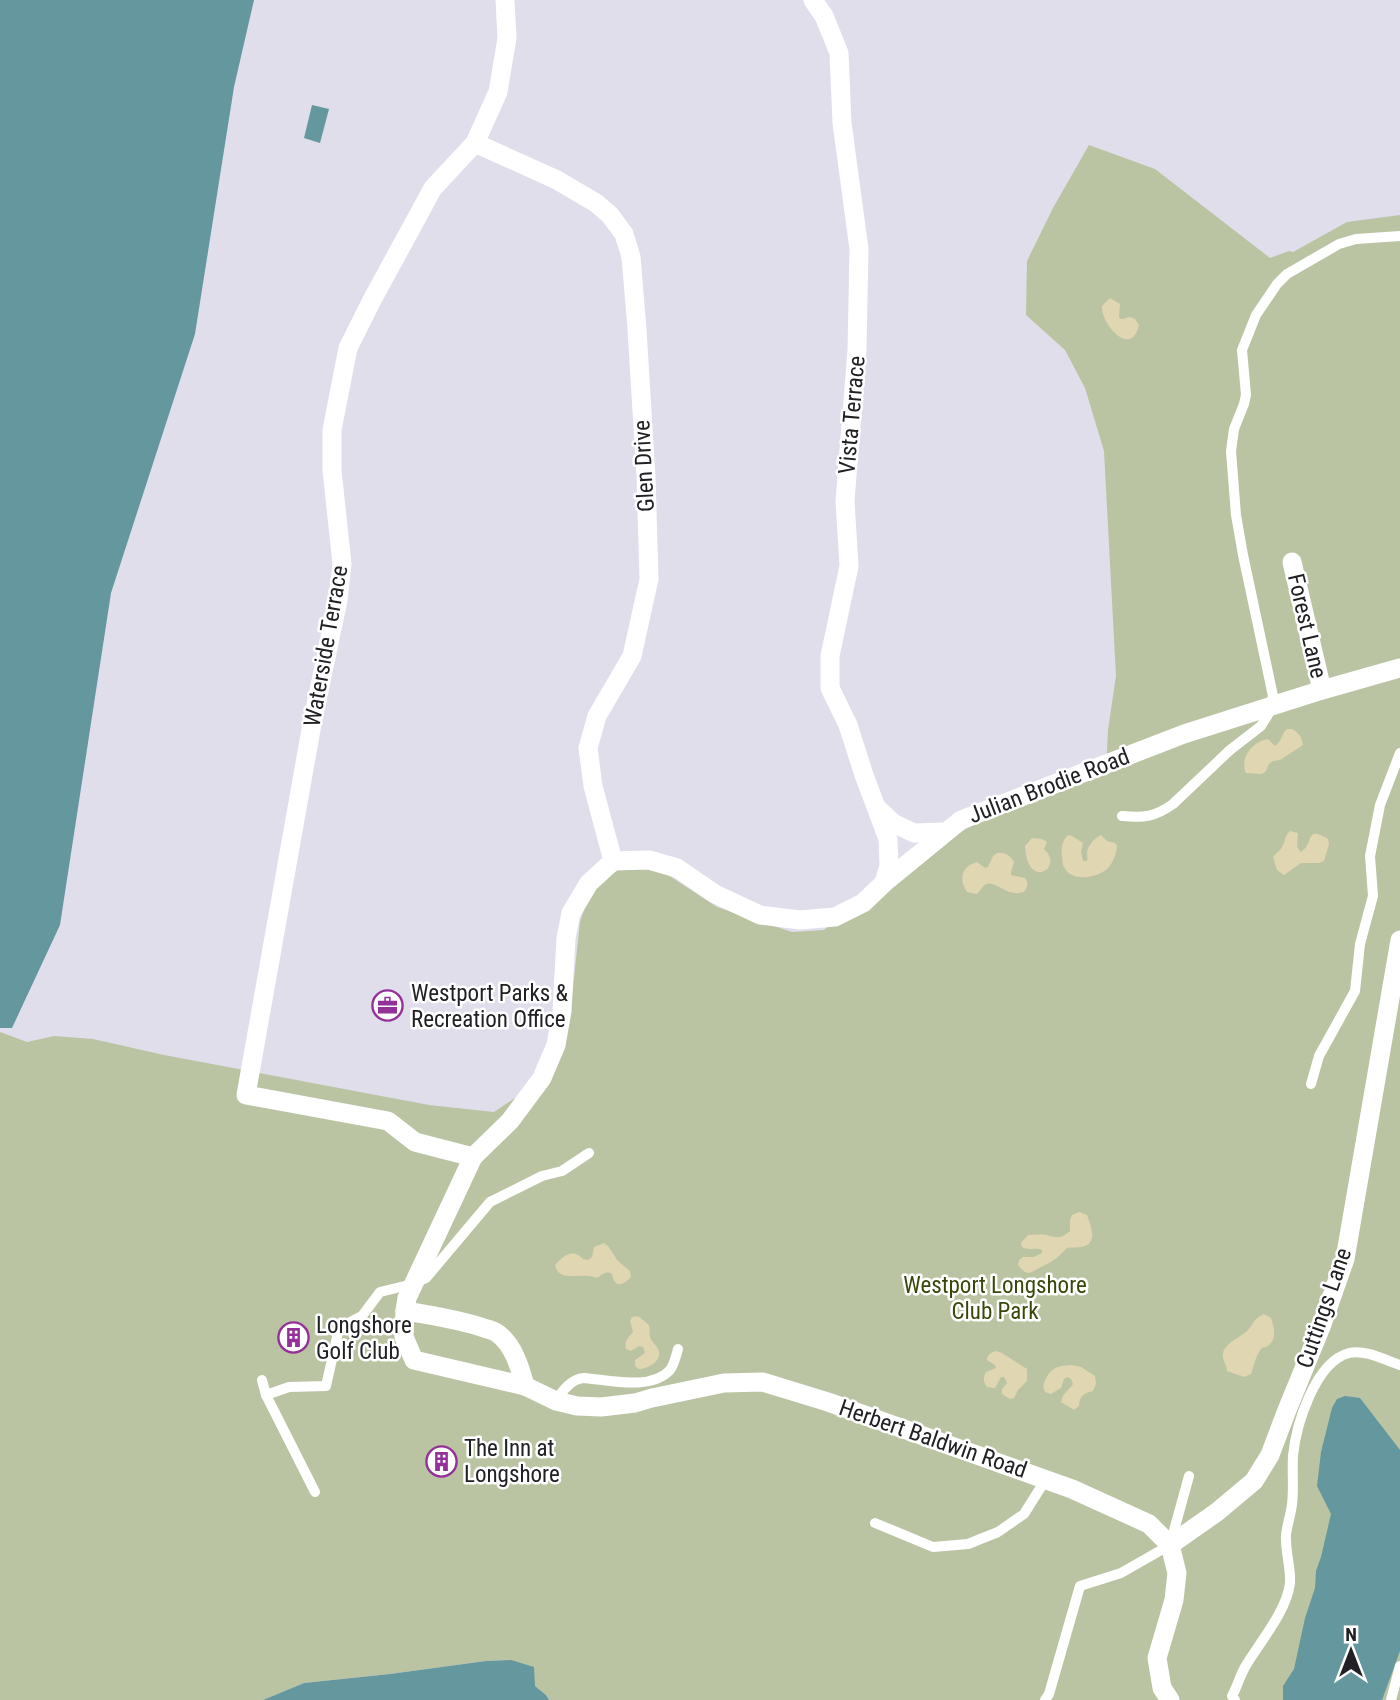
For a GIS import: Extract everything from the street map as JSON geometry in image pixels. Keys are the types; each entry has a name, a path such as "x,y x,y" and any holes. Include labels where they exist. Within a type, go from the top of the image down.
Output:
{"street":[{"name":"Waterside Terrace","path":"473,1157 415,1142 388,1121 246,1095 312,723 338,600 342,564 332,470 332,430 348,348 433,188 475,143 498,92 507,38 505,0"},
{"name":"Vista Terrace","path":"818,8 839,53 842,123 859,249 857,350 845,501 849,566 830,656 830,688 848,724 888,839 889,865 884,883"},
{"name":"Glen Drive","path":"475,143 557,180 596,202 624,234 631,257 644,450 649,579 632,656 597,716 588,748 593,786 613,861"},
{"name":"Forest Lane","path":"1292,562 1322,690"},
{"name":"Julian Brodie Road","path":"613,861 649,860 677,868 715,894 760,915 800,920 835,917 863,903 961,820 1184,734 1400,668"},
{"path":"876,807 892,823 914,833 944,832"},
{"path":"473,1157 510,1121 542,1078 556,1045 562,1011 566,938 571,913 589,883 613,861"},
{"name":"Cuttings Lane","path":"1170,1545 1217,1512 1254,1481 1270,1455 1321,1327 1345,1259 1400,940"},
{"name":"Herbert Baldwin Road","path":"473,1157 407,1297 404,1336 414,1360 525,1386 556,1401 576,1406 601,1407 635,1403 724,1383 763,1382 828,1402 1072,1489 1149,1524 1170,1545"},
{"path":"405,1311 448,1318 496,1332 509,1346 525,1386"},
{"path":"1170,1545 1177,1573 1174,1600 1157,1658 1161,1688 1170,1700"}],"lane":[{"path":"1122,816 1149,817 1173,804 1222,756 1261,726 1269,713 1273,696 1236,515 1231,452 1234,429 1246,395 1242,350 1256,315 1276,284 1287,274 1339,244 1356,239 1400,236"},
{"path":"1311,1084 1319,1056 1355,991 1360,944 1373,897 1370,856 1380,805 1400,753"},
{"path":"266,1395 289,1387 326,1386 339,1328 362,1316 380,1292 426,1278 490,1202 542,1176 562,1171 589,1153"},
{"path":"556,1401 576,1379 650,1382 672,1368 678,1349"},
{"path":"1235,1700 1233,1696 1244,1668 1275,1619 1290,1582 1286,1534 1292,1502 1293,1453 1300,1422 1311,1393 1326,1368 1338,1357 1351,1352 1369,1354 1400,1365"},
{"path":"262,1380 266,1395 315,1492"},
{"path":"1048,1698 1080,1586 1121,1573 1170,1545 1189,1476"},
{"path":"875,1523 933,1547 968,1544 998,1532 1024,1514 1046,1479"},
{"path":"1391,1700 1400,1667"}],"green space":[{"name":"Westport Longshore Club Park","path":"1089,145 1155,169 1270,258 1293,252 1347,222 1400,215 1400,1700 549,1700 511,1660 304,1683 263,1700 0,1700 0,1032 27,1042 54,1036 93,1039 429,1105 494,1112 542,1080 569,1025 580,922 590,892 620,869 642,867 668,875 717,907 792,932 824,930 962,831 1019,803 1106,771 1108,730 1116,676 1104,451 1085,388 1065,350 1026,315 1027,261"}],"sand":[{"path":"1110,298 1120,304 1119,318 1130,317 1139,325 1130,339 1117,335 1106,321 1102,306"},
{"path":"1287,729 1292,729 1301,737 1303,745 1280,760 1273,761 1262,774 1246,773 1244,762 1249,751 1262,740 1268,739 1275,746"},
{"path":"1290,831 1298,833 1297,847 1301,852 1313,835 1328,839 1324,861 1301,863 1284,875 1277,870 1273,857"},
{"path":"1068,835 1083,843 1083,861 1087,861 1090,844 1101,835 1107,841 1115,843 1116,851 1109,867 1099,874 1086,877 1068,872 1063,865 1062,850"},
{"path":"1032,838 1047,842 1044,849 1050,863 1043,872 1037,872 1027,860 1025,846"},
{"path":"997,853 1007,854 1014,862 1011,875 1025,878 1027,885 1024,892 1012,892 989,884 977,894 967,892 962,878 965,870 977,862 985,868 988,867"},
{"path":"1079,1212 1087,1215 1090,1223 1092,1236 1089,1244 1067,1248 1054,1260 1030,1273 1018,1265 1023,1257 1034,1257 1042,1253 1040,1249 1022,1247 1021,1243 1028,1235 1061,1237 1070,1231 1072,1215"},
{"path":"604,1243 630,1271 631,1277 625,1282 615,1282 612,1274 607,1273 597,1278 566,1276 557,1271 555,1265 565,1256 572,1253 588,1260 592,1257 594,1247"},
{"path":"1264,1314 1271,1318 1274,1329 1272,1342 1259,1352 1251,1374 1244,1377 1227,1371 1224,1350"},
{"path":"638,1316 649,1325 650,1337 659,1352 658,1359 653,1364 639,1369 635,1366 635,1360 645,1353 643,1347 639,1346 631,1351 626,1349 627,1340 633,1332 630,1321 632,1317"},
{"path":"996,1351 1027,1369 1027,1381 1014,1398 1010,1399 1002,1394 1007,1383 1004,1377 1001,1377 995,1388 987,1387 985,1383 986,1372 996,1368 987,1360 988,1356"},
{"path":"1072,1365 1095,1376 1096,1384 1093,1391 1080,1399 1079,1406 1074,1410 1061,1402 1073,1384 1071,1379 1064,1379 1061,1388 1051,1394 1045,1392 1043,1386 1053,1370"}],"water":[{"path":"0,0 254,0 234,87 195,334 111,593 60,925 12,1028 0,1028"},
{"path":"312,105 329,109 320,143 304,138"},
{"path":"1345,1396 1360,1398 1400,1450 1400,1651 1382,1700 1283,1700 1283,1686 1294,1669 1331,1514 1317,1486 1321,1452 1332,1408 1337,1399"},
{"path":"511,1660 534,1667 535,1686 549,1700 263,1700 304,1683"}],"place":[{"name":"Westport Parks & Recreation Office","path":"388,1006"},
{"name":"Longshore Golf Club","path":"293,1338"},
{"name":"The Inn at Longshore","path":"441,1461"}]}
